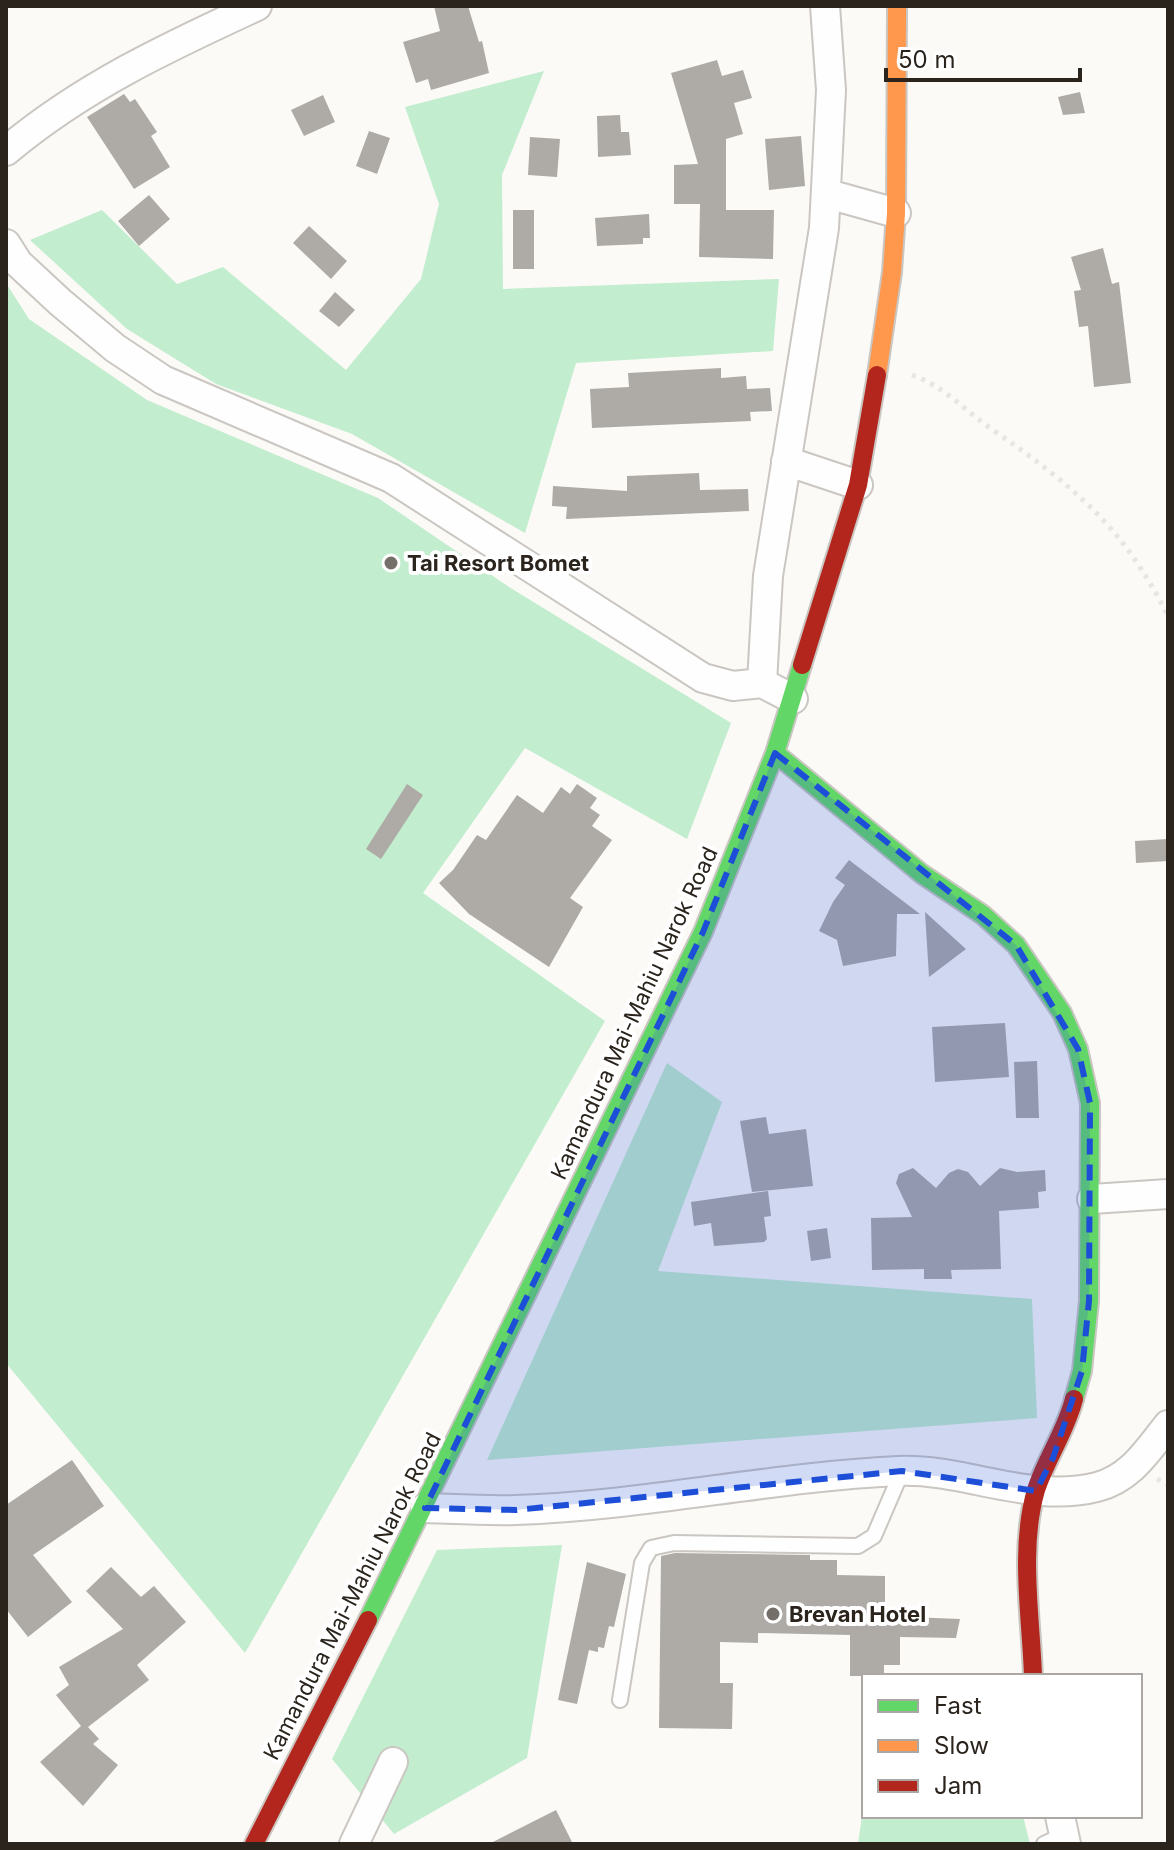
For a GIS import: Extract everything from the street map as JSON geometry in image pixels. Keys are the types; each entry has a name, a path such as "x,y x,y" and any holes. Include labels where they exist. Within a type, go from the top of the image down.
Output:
{"main road":[{"name":"Kamandura Mai-Mahiu Narok Road","path":"254,1844 425,1508 703,932 775,753 858,485 877,368 896,213 897,6"},
{"path":"775,753 922,874 983,915 1016,945 1062,1013 1078,1049 1090,1103 1092,1199 1089,1301 1082,1371 1068,1422 1036,1491 1028,1552 1033,1674"}],"street":[{"path":"6,151 47,117 102,81 257,6"},
{"path":"762,683 768,576 828,194 831,90 825,6"},
{"path":"828,194 896,213"},
{"path":"6,244 18,263 60,302 115,348 163,380 391,478 703,678 733,686 762,683 793,699"},
{"path":"786,461 858,485"},
{"path":"1092,1199 1168,1194"},
{"path":"425,1508 516,1510 763,1482 902,1471 969,1477 1036,1491 1097,1487 1120,1478 1136,1467 1168,1425"},
{"path":"354,1844 393,1762"}],"lane":[{"path":"620,1700 642,1563 651,1548 674,1543 858,1546 874,1536 902,1471"}],"path":[{"path":"877,368 929,381 1060,476 1095,509 1142,568 1168,616"}],"highlighted area":[{"path":"775,753 1016,945 1078,1049 1090,1103 1089,1301 1082,1371 1053,1458 1036,1491 902,1471 516,1510 425,1508 703,932"}],"green space":[{"path":"544,71 502,175 503,289 779,279 773,351 576,363 525,533 352,434 216,384 127,329 30,240 102,210 177,284 223,267 346,370 421,279 439,204 405,107"},
{"path":"6,283 29,319 147,400 378,498 509,587 731,723 687,839 525,748 423,893 605,1021 245,1653 6,1363"},
{"path":"667,1063 722,1102 658,1271 1032,1299 1037,1418 487,1460"},
{"path":"562,1545 527,1758 394,1834 332,1759 437,1550"},
{"path":"862,1816 1024,1818 1030,1844 858,1844"}],"building":[{"path":"434,6 468,6 479,42 482,41 489,73 431,90 428,79 416,83 403,42 440,31"},
{"path":"717,60 722,76 743,70 752,98 734,103 743,134 726,139 726,210 774,210 773,259 699,257 700,204 674,204 674,165 698,164 671,73"},
{"path":"1080,92 1085,113 1063,115 1058,97"},
{"path":"124,94 130,102 135,99 157,132 151,136 170,167 134,189 87,117"},
{"path":"323,95 335,122 304,136 291,110"},
{"path":"620,115 621,132 629,132 631,155 598,157 597,116"},
{"path":"369,131 390,138 377,174 356,166"},
{"path":"801,136 805,186 769,190 765,139"},
{"path":"530,137 560,139 557,177 528,175"},
{"path":"149,195 170,219 139,246 118,221"},
{"path":"513,210 534,210 534,269 513,269"},
{"path":"649,214 650,238 643,238 643,244 597,246 595,218"},
{"path":"309,226 347,261 331,279 293,243"},
{"path":"1103,248 1112,284 1119,282 1131,383 1094,387 1088,326 1079,327 1074,291 1081,290 1071,257"},
{"path":"335,292 355,310 339,327 319,311"},
{"path":"721,368 721,378 746,376 747,389 770,388 772,411 750,412 751,421 592,428 590,389 629,387 628,373"},
{"path":"699,473 700,490 748,489 749,511 566,519 567,507 552,506 553,486 627,491 627,476"},
{"path":"407,784 423,795 381,859 366,849"},
{"path":"577,784 597,798 590,808 600,815 592,826 612,840 570,898 583,907 549,967 469,914 439,883 453,870 477,835 486,840 517,795 543,813 561,787 570,794"},
{"path":"1168,839 1168,861 1136,863 1135,841"},
{"path":"849,860 920,914 897,914 896,956 843,966 837,940 819,931 845,885 835,878"},
{"path":"925,912 966,949 929,977"},
{"path":"1005,1023 1009,1077 935,1082 932,1027"},
{"path":"1037,1061 1039,1118 1016,1118 1014,1062"},
{"path":"766,1117 769,1134 806,1129 813,1186 752,1192 740,1121"},
{"path":"913,1168 936,1188 949,1173 958,1169 968,1172 980,1186 1000,1168 1017,1172 1045,1170 1046,1191 1038,1192 1039,1208 999,1211 1001,1269 951,1270 952,1279 924,1279 924,1269 872,1270 871,1218 912,1217 896,1183 899,1174"},
{"path":"768,1191 771,1216 764,1217 767,1239 764,1242 714,1246 711,1223 694,1226 691,1202"},
{"path":"827,1228 831,1258 811,1261 807,1231"},
{"path":"72,1460 104,1506 33,1555 72,1602 28,1637 6,1609 6,1505"},
{"name":"Brevan Hotel","path":"675,1553 810,1555 810,1560 837,1560 837,1575 885,1576 885,1616 960,1619 956,1638 900,1637 900,1665 884,1665 884,1674 862,1676 850,1676 850,1635 758,1633 758,1643 720,1642 720,1683 733,1683 732,1729 659,1728 661,1556"},
{"path":"587,1562 626,1574 614,1627 609,1626 604,1648 598,1647 598,1652 589,1650 577,1704 558,1700"},
{"path":"111,1567 141,1597 154,1586 186,1622 137,1665 149,1680 88,1727 99,1739 93,1744 118,1765 83,1806 40,1762 81,1726 56,1695 69,1685 59,1667 123,1629 86,1591"},
{"path":"556,1810 573,1844 489,1844"}],"traffic: fast":[{"path":"368,1620 703,932 775,753 802,665"},
{"path":"775,753 922,874 983,915 1016,945 1062,1013 1078,1049 1090,1103 1089,1301 1082,1371 1074,1399"}],"traffic: slow":[{"path":"877,375 892,272 896,213 897,6"}],"traffic: jam":[{"path":"802,665 858,485 877,375"},
{"path":"1033,1674 1027,1583 1031,1512 1040,1479 1074,1399"},
{"path":"254,1844 368,1620"}],"place":[{"name":"Tai Resort Bomet","path":"391,563"},
{"name":"Brevan Hotel","path":"773,1614"}]}
